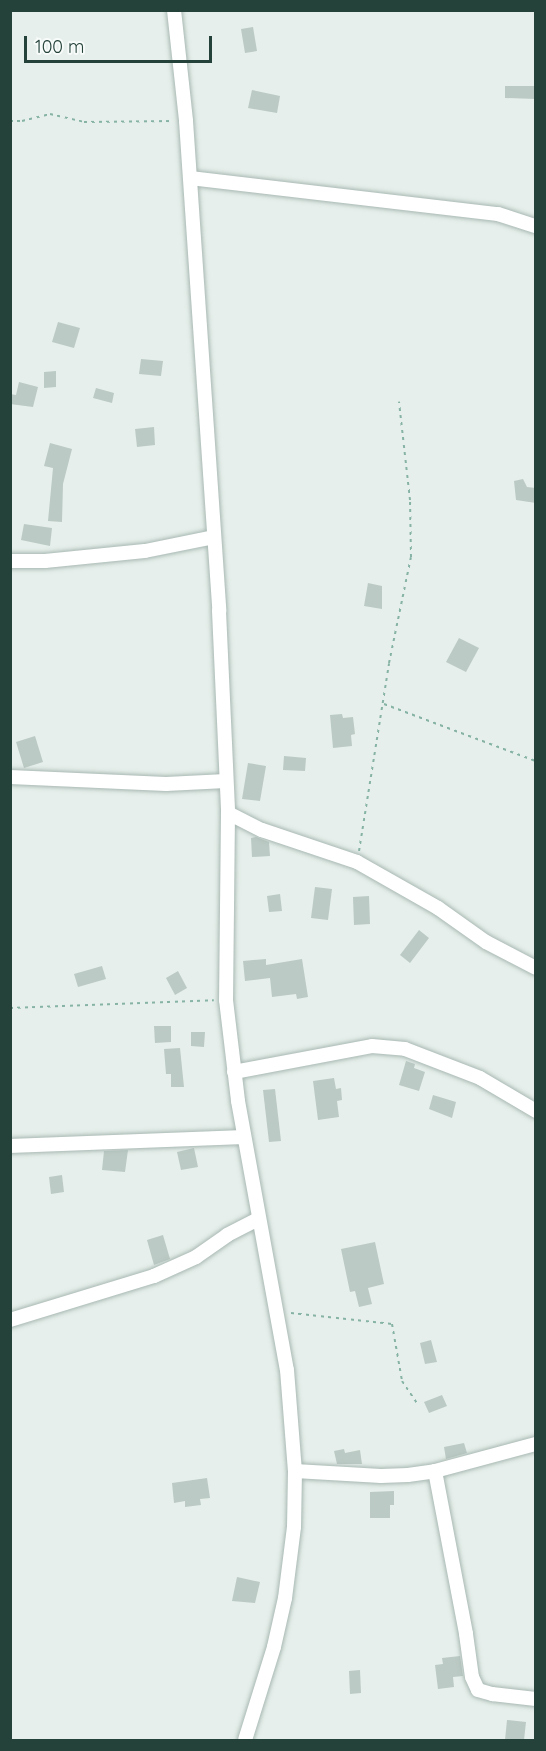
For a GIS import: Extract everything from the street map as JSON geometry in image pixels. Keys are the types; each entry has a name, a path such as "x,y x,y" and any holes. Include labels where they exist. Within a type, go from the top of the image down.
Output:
{"street":[{"path":"174,10 186,121 214,537 228,813 226,1000 244,1137 258,1219 277,1307 291,1401 295,1471 294,1527 285,1598 274,1647 245,1740"},
{"path":"190,178 498,214 536,226"},
{"path":"10,561 45,561 133,552 214,537"},
{"path":"10,777 166,784 226,782"},
{"path":"228,813 262,830 357,862 438,908 486,942 536,968"},
{"path":"234,1072 372,1046 405,1049 480,1078 536,1111"},
{"path":"10,1146 244,1137"},
{"path":"10,1320 154,1276 196,1257 227,1235 258,1219"},
{"path":"295,1471 381,1476 435,1471 536,1444"},
{"path":"435,1471 472,1677 478,1689 492,1694 536,1699"}],"path":[{"path":"10,121 22,121 50,114 84,122 186,121"},
{"path":"357,862 389,663 411,557 410,500 399,402"},
{"path":"384,704 536,761"},
{"path":"10,1008 226,1000"},
{"path":"277,1307 296,1315 375,1320 392,1324 402,1381 418,1405"}],"building":[{"path":"253,27 257,51 245,53 241,29"},
{"path":"505,86 536,86 536,99 505,98"},
{"path":"252,90 280,96 277,113 248,108"},
{"path":"58,322 80,328 74,348 52,342"},
{"path":"141,359 163,361 161,376 139,374"},
{"path":"56,371 56,387 44,388 44,372"},
{"path":"19,382 38,387 33,407 10,404 10,394 16,395"},
{"path":"96,388 114,393 112,403 93,398"},
{"path":"154,427 155,445 137,447 135,429"},
{"path":"50,443 72,449 63,484 62,522 48,521 53,468 44,466"},
{"path":"523,479 527,487 536,488 536,503 516,500 514,481"},
{"path":"24,524 52,528 50,546 21,540"},
{"path":"368,583 382,586 382,609 364,606"},
{"path":"459,638 479,648 466,672 446,662"},
{"path":"342,714 343,718 353,717 355,734 351,735 352,746 333,748 330,715"},
{"path":"35,736 43,762 24,768 16,742"},
{"path":"284,756 306,758 305,771 283,770"},
{"path":"248,763 266,766 260,801 242,799"},
{"path":"256,837 269,842 270,856 252,857 251,838"},
{"path":"315,887 332,889 328,920 311,918"},
{"path":"280,894 282,911 269,912 267,896"},
{"path":"369,896 370,924 354,925 353,897"},
{"path":"419,930 429,938 410,963 400,955"},
{"path":"266,959 266,965 302,959 308,997 297,999 296,994 272,997 270,978 245,981 243,961"},
{"path":"102,966 106,979 78,987 74,974"},
{"path":"178,971 187,988 175,995 166,978"},
{"path":"154,1026 171,1026 171,1042 155,1043"},
{"path":"191,1032 205,1032 204,1047 191,1046"},
{"path":"180,1048 184,1087 171,1087 171,1074 166,1074 164,1049"},
{"path":"406,1061 415,1064 414,1068 425,1072 419,1091 399,1085"},
{"path":"334,1078 336,1089 341,1088 342,1100 337,1101 339,1117 318,1120 313,1081"},
{"path":"275,1089 281,1141 269,1142 263,1090"},
{"path":"433,1095 456,1102 452,1118 429,1109"},
{"path":"194,1148 198,1167 181,1170 177,1152"},
{"path":"128,1150 125,1172 102,1170 104,1151"},
{"path":"62,1175 64,1192 51,1194 49,1177"},
{"path":"163,1235 170,1259 154,1265 147,1240"},
{"path":"375,1242 384,1284 368,1288 372,1304 359,1307 355,1291 350,1292 341,1249"},
{"path":"431,1340 437,1362 425,1364 420,1343"},
{"path":"442,1395 447,1406 429,1413 424,1402"},
{"path":"464,1443 467,1453 446,1459 444,1447"},
{"path":"344,1449 345,1453 360,1450 362,1464 337,1464 334,1451"},
{"path":"207,1478 210,1498 200,1499 201,1505 185,1507 185,1501 174,1503 172,1483"},
{"path":"394,1491 394,1505 390,1505 390,1518 370,1518 370,1492"},
{"path":"237,1577 260,1582 255,1603 232,1601"},
{"path":"460,1656 463,1676 453,1677 454,1687 438,1689 435,1665 443,1664 442,1658"},
{"path":"360,1670 361,1693 350,1694 349,1671"},
{"path":"507,1720 526,1722 524,1740 505,1740"}]}
